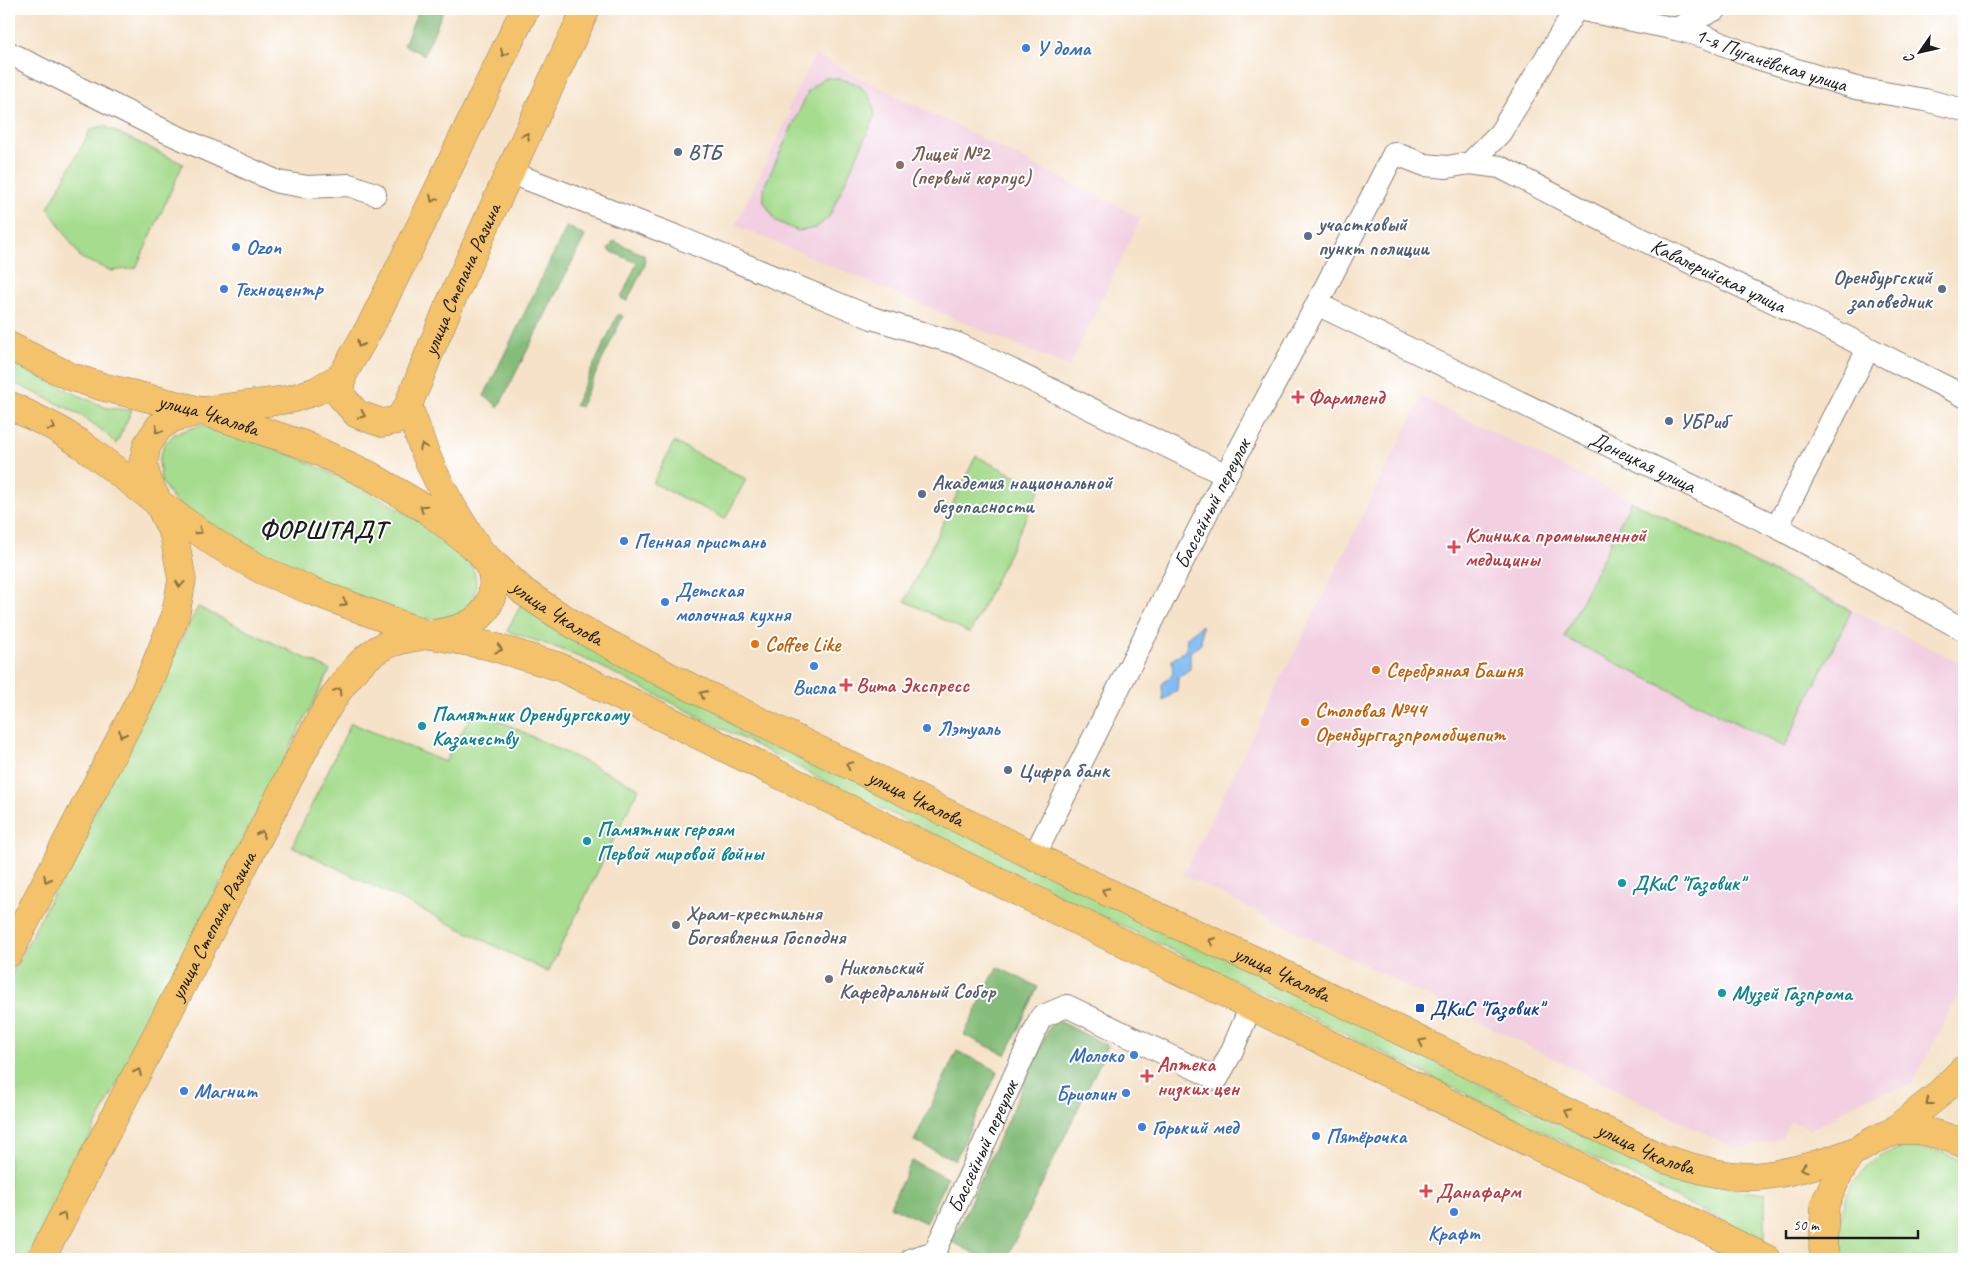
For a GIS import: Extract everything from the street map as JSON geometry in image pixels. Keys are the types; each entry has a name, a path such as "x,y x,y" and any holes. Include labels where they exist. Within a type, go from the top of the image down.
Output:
{"main road":[{"path":"410,404 398,420 382,423 357,414 341,396 342,376 371,325 419,229 525,9"},
{"name":"улица Степана Разина","path":"410,404 430,351 509,172 586,9"},
{"name":"улица Чкалова","path":"9,346 69,376 103,387 202,411 302,444 369,475 426,509 479,551 524,592 579,628 670,677 1148,912 1265,965 1662,1158 1723,1175 1747,1177 1768,1175 1806,1168 1851,1153 1891,1133"},
{"path":"9,953 144,694 175,617 182,580 174,535 148,482 143,464 147,445 159,427 173,418 202,411 291,398 316,391 342,376"},
{"path":"410,404 421,444 434,473 453,509 479,551"},
{"name":"улица Чкалова","path":"9,405 56,428 81,444 218,545 262,570 426,634 490,646 560,667 1767,1259"},
{"name":"улица Степана Разина","path":"41,1259 288,780 347,676 356,666 382,646 426,634 455,630 471,624 482,614 490,602 493,588 492,573 479,551"},
{"path":"1891,1133 1937,1096 1964,1069"},
{"path":"1891,1133 1911,1130 1943,1135 1964,1144"},
{"path":"1827,1259 1823,1248 1825,1204 1837,1177 1851,1153"}],"street":[{"path":"1470,164 1500,133 1577,9"},
{"name":"1-я Пугачёвская улица","path":"1577,9 1676,29 1706,38 1757,58 1856,88 1925,100 1964,110"},
{"path":"1676,29 1716,9"},
{"path":"9,53 160,128 278,182 308,187 349,185 375,194"},
{"path":"1500,133 1504,169"},
{"name":"Кавалерийская улица","path":"1394,153 1425,165 1447,167 1470,164 1504,169 1616,227 1820,324 1964,396"},
{"name":"Бассейный переулок","path":"1034,856 1226,475 1317,304 1394,153"},
{"path":"509,172 710,250 872,318 958,344 1226,475"},
{"name":"Донецкая улица","path":"1317,304 1777,527 1964,630"},
{"path":"1777,527 1868,349"},
{"name":"Бассейный переулок","path":"912,1259 935,1252 1041,1017 1067,1006 1217,1079 1231,1053 1251,1006"}],"shaded area":[{"name":"Лицей №2 (первый корпус)","path":"815,55 1141,218 1069,367 735,225 791,112 787,110"},
{"path":"1422,397 1964,665 1964,982 1912,1085 1867,1097 1811,1130 1792,1121 1781,1139 1736,1149 1183,875"}],"green space":[{"path":"419,9 444,9 424,55 404,45"},
{"path":"823,78 843,80 858,85 869,97 875,116 829,217 816,228 798,231 776,221 764,202 764,187 809,90"},
{"path":"104,126 183,164 136,268 111,271 81,258 48,208 91,129"},
{"path":"567,226 585,236 498,408 484,396"},
{"path":"614,241 644,255 645,265 627,301 621,298 637,263 608,250"},
{"path":"618,314 623,316 580,407 575,405"},
{"path":"9,362 107,408 132,410 116,444 105,433 80,415 9,380"},
{"path":"201,425 261,443 300,459 377,497 432,530 461,551 471,564 476,583 475,593 469,606 457,615 449,617 416,618 288,569 224,538 173,499 161,481 159,460 164,446 174,434"},
{"path":"674,442 746,479 725,519 653,483"},
{"path":"976,456 1040,489 970,633 905,601"},
{"path":"1631,501 1851,611 1784,747 1564,637"},
{"path":"522,603 1635,1162 1676,1180 1765,1193 1765,1242 1349,1036 855,796 592,662 507,631"},
{"path":"198,607 330,670 27,1259 9,1259 9,980"},
{"path":"475,709 639,788 548,972 292,846 351,723 445,762"},
{"path":"997,967 1038,987 1006,1055 964,1035"},
{"path":"1059,1021 1108,1046 1006,1259 986,1259 952,1242 1050,1026"},
{"path":"957,1051 998,1071 955,1160 914,1141"},
{"path":"1907,1146 1943,1152 1964,1162 1964,1259 1841,1259 1839,1224 1850,1185 1878,1156"},
{"path":"912,1161 947,1178 926,1223 890,1206"}],"water":[{"path":"1202,625 1201,644 1190,652 1190,669 1178,677 1177,690 1163,701 1162,684 1173,674 1172,660 1186,650 1187,637"}],"place":[{"name":"У дома","path":"1026,48"},
{"name":"ВТБ","path":"678,152"},
{"name":"Лицей №2 (первый корпус)","path":"900,165"},
{"name":"участковый пункт полиции","path":"1308,236"},
{"name":"Ozon","path":"236,247"},
{"name":"Техноцентр","path":"224,289"},
{"name":"Оренбургский заповедник","path":"1942,289"},
{"name":"Фармленд","path":"1298,397"},
{"name":"УБРиб","path":"1669,421"},
{"name":"Академия национальной безопасности","path":"922,494"},
{"name":"Пенная пристань","path":"624,541"},
{"name":"Клиника промышленной медицины","path":"1454,547"},
{"name":"Детская молочная кухня","path":"665,602"},
{"name":"Coffee Like","path":"755,644"},
{"name":"Висла","path":"814,666"},
{"name":"Серебряная Башня","path":"1376,670"},
{"name":"Вита Экспресс","path":"846,685"},
{"name":"Столовая №44 Оренбурггазпромобщепит","path":"1305,722"},
{"name":"Памятник Оренбургскому Казачеству","path":"422,726"},
{"name":"Лэтуаль","path":"927,728"},
{"name":"Цифра банк","path":"1008,770"},
{"name":"Памятник героям Первой мировой войны","path":"587,841"},
{"name":"ДКиC \"Газовик\"","path":"1622,883"},
{"name":"Храм-крестильня Богоявления Господня","path":"676,925"},
{"name":"Никольский Кафедральный Собор","path":"829,979"},
{"name":"Музей Газпрома","path":"1722,993"},
{"name":"ДКиС \"Газовик\"","path":"1420,1008"},
{"name":"Молоко","path":"1134,1055"},
{"name":"Аптека низких цен","path":"1147,1076"},
{"name":"Магнит","path":"184,1091"},
{"name":"Бриолин","path":"1126,1093"},
{"name":"Горький мед","path":"1142,1127"},
{"name":"Пятёрочка","path":"1316,1136"},
{"name":"Данафарм","path":"1426,1191"},
{"name":"Крафт","path":"1454,1212"}],"district":[{"name":"ФОРШТАДТ","path":"323,529"}]}
